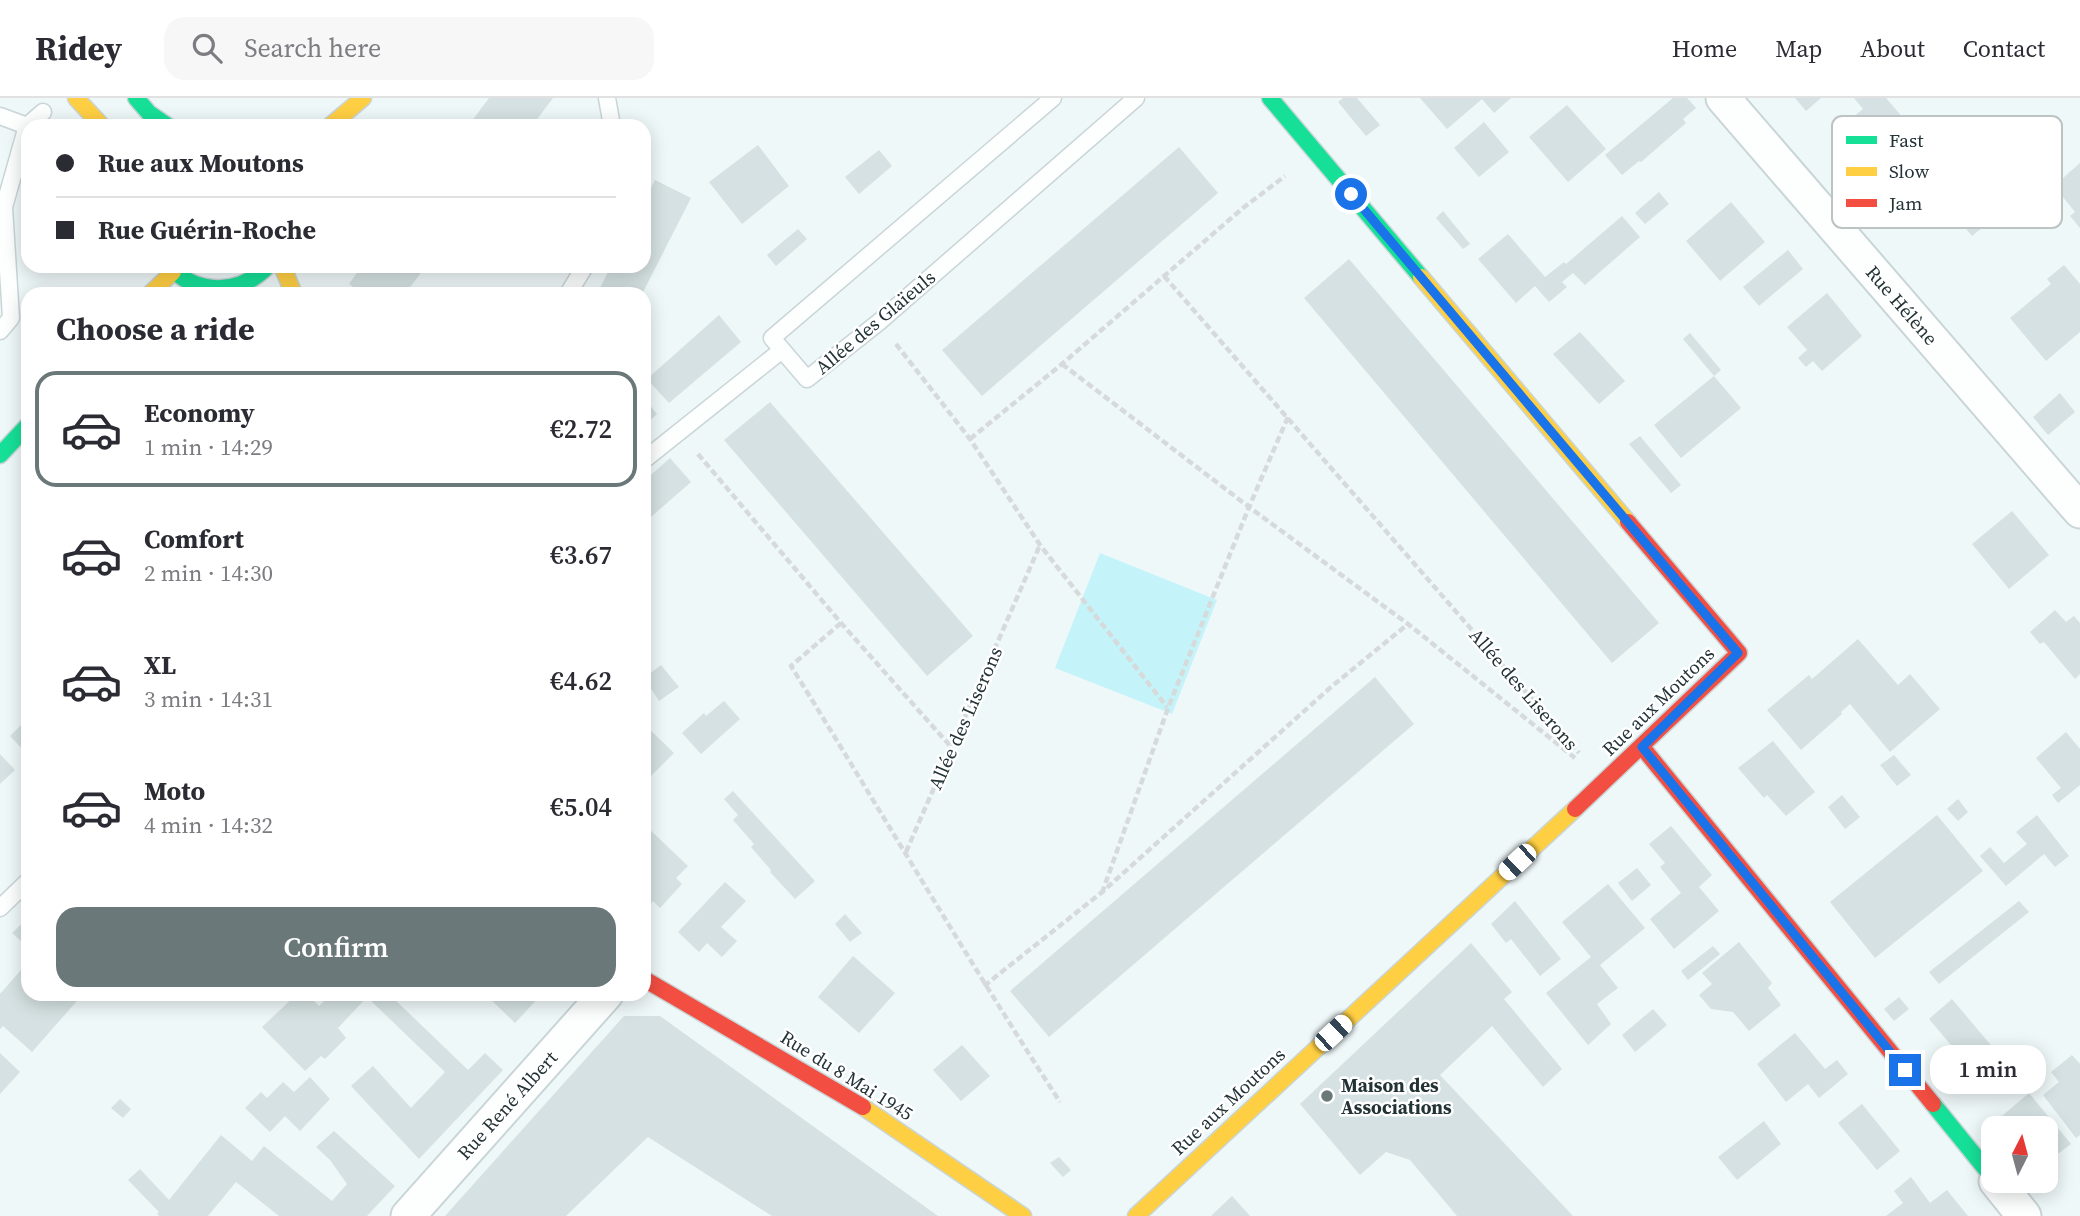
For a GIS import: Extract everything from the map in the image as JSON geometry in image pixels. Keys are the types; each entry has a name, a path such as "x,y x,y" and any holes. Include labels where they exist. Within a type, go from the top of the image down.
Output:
{"street":[{"path":"76,98 96,119"},
{"path":"136,98 158,119"},
{"path":"338,119 363,98"},
{"name":"Rue aux Moutons","path":"1136,1216 1642,747 1738,653 1270,98"},
{"name":"Rue Hélène","path":"1723,98 1832,224"},
{"name":"Rue Hélène","path":"1835,228 2080,512"},
{"path":"156,287 168,273"},
{"path":"177,273 194,284 210,287"},
{"path":"240,287 261,273"},
{"path":"0,454 21,432"},
{"path":"1642,747 1981,1163"},
{"name":"Rue du 8 Mai 1945","path":"651,983 854,1101 1023,1216"},
{"name":"Rue René Albert","path":"408,1216 600,1001"},
{"path":"2006,1194 2024,1216"}],"lane":[{"path":"607,98 611,119"},
{"path":"651,455 782,350 772,338 1053,98"},
{"name":"Allée des Glaïeuls","path":"782,350 807,379 880,322 1136,98"},
{"path":"35,119 43,112"},
{"path":"0,116 21,124"},
{"path":"0,331 11,318 4,207 21,147"},
{"path":"0,908 21,888"}],"path":[{"path":"970,439 1062,364 1243,208 1316,152"},
{"name":"Allée des Liserons","path":"1164,276 1604,781"},
{"path":"880,322 970,439 1040,545 1168,708"},
{"name":"Allée des Liserons","path":"1062,364 1408,624 1604,781"},
{"path":"1101,893 1168,708 1288,417"},
{"path":"680,432 841,623 952,748"},
{"name":"Allée des Liserons","path":"906,852 1040,545"},
{"path":"841,623 791,666 906,852 984,986 1060,1102"},
{"path":"984,986 1101,893 1331,687 1408,624"}],"shaded area":[{"path":"1100,553 1217,600 1172,714 1055,668"}],"building":[{"path":"489,98 553,98 537,119 473,119"},
{"path":"1343,98 1357,98 1380,125 1366,136 1338,102"},
{"path":"1420,98 1511,98 1494,113 1482,99 1447,129"},
{"path":"1673,98 1687,98 1696,108 1683,119 1686,123 1622,175 1605,155"},
{"path":"1795,98 1821,98 1806,111"},
{"path":"1854,98 1886,98 1902,116 1854,116 1863,109"},
{"path":"1567,105 1606,149 1568,182 1529,137"},
{"path":"1484,122 1509,152 1479,177 1454,148"},
{"path":"758,145 789,186 742,224 709,182"},
{"path":"1179,147 1218,193 982,396 942,350"},
{"path":"879,150 892,166 859,194 845,177"},
{"path":"2080,163 2080,228 2070,216 2075,212 2062,196 2062,179"},
{"path":"655,180 691,198 646,287 600,287 608,273 651,273 651,188"},
{"path":"1659,192 1669,204 1645,224 1635,213"},
{"path":"1731,202 1765,242 1720,281 1686,241"},
{"path":"1443,211 1470,244 1463,249 1436,218"},
{"path":"1622,216 1640,237 1585,285 1573,273 1562,282 1567,287 1549,302 1535,286 1516,303 1478,259 1508,234 1545,277 1564,262 1566,264"},
{"path":"1965,228 1982,228 1972,236"},
{"path":"798,229 807,239 776,266 767,255"},
{"path":"1788,250 1803,269 1759,306 1743,287"},
{"path":"1349,259 1659,623 1612,663 1304,298"},
{"path":"2064,265 2080,284 2080,332 2046,361 2010,318 2051,284 2047,279"},
{"path":"357,273 421,273 410,287 353,287 349,284"},
{"path":"1827,293 1862,336 1822,371 1813,361 1806,367 1798,358 1807,350 1787,327"},
{"path":"719,315 741,342 669,403 651,383 651,375"},
{"path":"1580,332 1625,381 1599,404 1553,354"},
{"path":"1690,333 1721,370 1714,376 1683,339"},
{"path":"1714,376 1741,408 1681,458 1654,425"},
{"path":"2060,393 2075,412 2048,435 2033,417"},
{"path":"770,402 973,636 927,676 724,440"},
{"path":"651,407 657,414 651,420"},
{"path":"1640,436 1681,485 1671,493 1629,444"},
{"path":"670,458 691,482 651,517 651,475"},
{"path":"2012,511 2049,555 2009,589 1972,544"},
{"path":"2055,610 2066,622 2074,616 2080,623 2080,674 2075,679 2044,642 2040,644 2030,632"},
{"path":"1858,639 1898,685 1910,674 1940,709 1890,752 1850,704 1801,750 1767,710 1809,675 1812,679"},
{"path":"661,665 679,687 659,701 651,689 651,673"},
{"path":"1375,677 1414,724 1049,1037 1010,991"},
{"path":"724,701 740,719 701,754 682,733 704,713 706,716"},
{"path":"21,725 21,748 10,736"},
{"path":"651,731 674,753 651,776"},
{"path":"2066,732 2080,749 2080,785 2058,803 2052,795 2061,788 2036,758"},
{"path":"1773,741 1815,792 1786,816 1767,795 1764,798 1738,768"},
{"path":"0,754 15,770 0,784"},
{"path":"1894,755 1911,775 1897,786 1880,765"},
{"path":"733,791 815,881 795,899 770,872 751,847 754,844 733,820 738,815 724,799"},
{"path":"1842,795 1860,817 1845,829 1828,807"},
{"path":"1958,799 1968,812 1958,821 1947,809"},
{"path":"1937,815 1983,871 1875,958 1830,902"},
{"path":"2037,815 2069,856 2055,867 2044,854 2006,886 1980,856 1990,847 2004,863 2027,844 2016,832"},
{"path":"1671,826 1712,875 1699,887 1719,911 1674,949 1650,919 1681,893 1660,867 1665,863 1649,844"},
{"path":"651,831 688,866 676,878 682,884 660,908 653,901 651,904"},
{"path":"1637,868 1651,885 1632,901 1618,883"},
{"path":"725,882 746,901 721,927 737,941 722,957 707,943 699,952 678,932"},
{"path":"1608,884 1645,928 1600,965 1618,988 1597,1004 1611,1024 1588,1045 1546,993 1591,957 1562,922"},
{"path":"1515,901 1561,959 1540,976 1511,939 1506,943 1491,924"},
{"path":"2019,901 2029,912 1939,984 1929,972"},
{"path":"845,914 862,933 850,942 835,924"},
{"path":"21,925 21,941 12,933"},
{"path":"1739,942 1772,983 1768,988 1781,1005 1749,1031 1733,1012 1711,1009 1699,995 1712,984 1702,973"},
{"path":"1471,943 1512,992 1504,999 1562,1069 1543,1087 1492,1026 1440,1075 1573,1216 1457,1216 1410,1160 1386,1152 1360,1175 1300,1104"},
{"path":"1713,946 1720,954 1688,980 1681,971"},
{"path":"853,956 895,993 859,1033 818,997"},
{"path":"21,970 21,1001 77,1001 32,1052 3,1026 0,1029 0,994"},
{"path":"1899,997 1909,1009 1894,1021 1884,1009"},
{"path":"1952,999 2000,1056 1977,1076 1929,1019"},
{"path":"290,1001 314,1001 319,1006 324,1001 363,1001 338,1028 346,1038 325,1059 321,1056 305,1071 262,1027"},
{"path":"371,1001 396,1001 468,1070 485,1053 503,1070 419,1159 351,1086 373,1066 411,1108 445,1072"},
{"path":"492,1001 535,1001 515,1023"},
{"path":"1653,1009 1667,1025 1635,1052 1622,1035"},
{"path":"624,1016 660,1016 938,1216 772,1216 648,1137 566,1216 445,1216"},
{"path":"1795,1033 1825,1069 1837,1060 1848,1074 1819,1098 1808,1084 1786,1102 1757,1064"},
{"path":"962,1045 990,1076 961,1101 933,1070"},
{"path":"0,1053 20,1072 0,1094"},
{"path":"2072,1055 2080,1064 2080,1135 2076,1138 2043,1095 2059,1082 2051,1072"},
{"path":"310,1077 330,1099 300,1131 285,1116 270,1132 245,1108 261,1092 267,1098 283,1082 294,1092"},
{"path":"2029,1093 2048,1116 2002,1116"},
{"path":"120,1099 131,1109 123,1118 111,1108"},
{"path":"1862,1104 1900,1151 1877,1170 1838,1123"},
{"path":"1764,1121 1781,1144 1737,1180 1718,1157"},
{"path":"2058,1128 2071,1144 2058,1154"},
{"path":"334,1131 395,1186 367,1216 279,1216 236,1182 208,1216 159,1216 159,1212 128,1180 140,1169 169,1200 221,1135 252,1161 264,1146 332,1201 347,1184 330,1160 316,1147"},
{"path":"1059,1157 1071,1170 1063,1177 1050,1163"},
{"path":"1911,1177 1930,1203 1947,1190 1968,1216 1886,1216 1903,1203 1894,1191"},
{"path":"1232,1196 1250,1216 1211,1216"}],"traffic: fast":[{"path":"136,98 158,119"},
{"path":"1270,98 1421,277"},
{"path":"177,273 192,283 205,287"},
{"path":"232,287 260,273"},
{"path":"0,455 21,432"},
{"path":"1933,1104 1981,1163"}],"traffic: slow":[{"path":"76,98 96,119"},
{"path":"338,119 363,98"},
{"path":"157,287 172,273"},
{"path":"285,273 291,287"},
{"path":"1421,277 1628,522"},
{"path":"1136,1216 1575,809"},
{"path":"863,1107 1023,1216"}],"traffic: jam":[{"path":"1575,809 1739,653 1628,522"},
{"path":"1642,747 1933,1104"},
{"path":"651,983 863,1107"}],"place":[{"name":"Maison des Associations","path":"1327,1096"}],"route":[{"path":"1351,194 1738,653 1642,747 1905,1070"}]}
